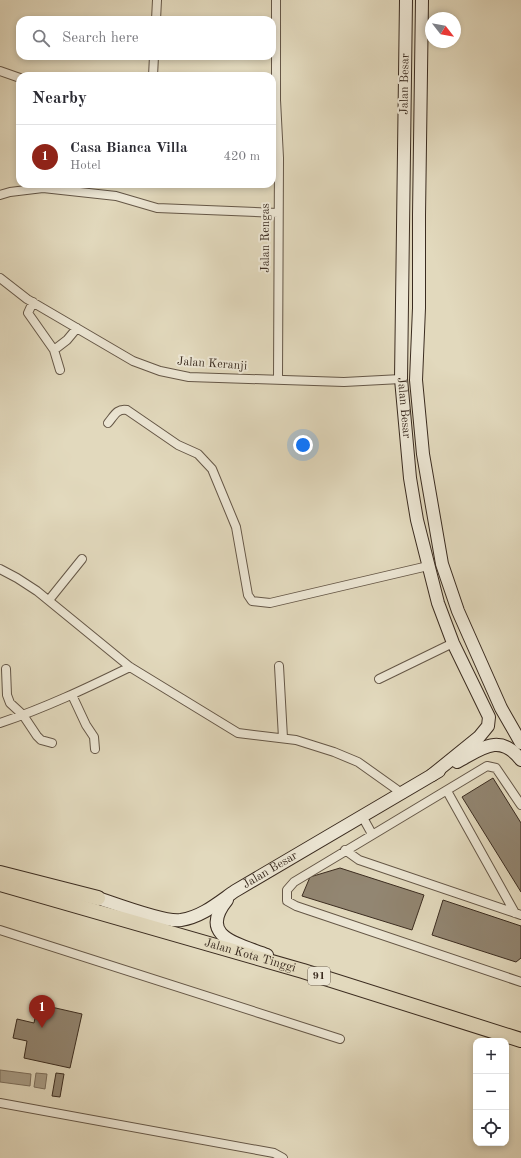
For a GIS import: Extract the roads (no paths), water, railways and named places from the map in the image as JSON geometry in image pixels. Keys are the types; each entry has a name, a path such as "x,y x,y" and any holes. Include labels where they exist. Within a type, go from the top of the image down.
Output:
{"highway":[{"path":"0,872 98,898"},
{"name":"Jalan Kota Tinggi","path":"0,884 303,970 521,1040"}],"main road":[{"name":"Jalan Besar","path":"98,898 162,918 180,921 194,916 210,908 235,891 362,816 403,794 432,775 479,737 488,726 489,721 484,706 453,643 438,603 417,520 410,478 401,379 406,0"},
{"name":"Jalan Besar","path":"422,0 419,308 416,380 423,454 442,564 458,612 501,708 521,743"},
{"name":"Jalan Besar","path":"432,775 488,746 496,744 509,748 521,760"},
{"path":"235,891 219,909 216,918 218,931 231,940 303,970"}],"street":[{"path":"156,16 157,0"},
{"name":"Jalan Rengas","path":"276,0 276,16"},
{"path":"154,60 154,72"},
{"name":"Jalan Rengas","path":"275,60 275,72"},
{"path":"0,71 16,77"},
{"name":"Jalan Rengas","path":"276,123 279,158 278,379"},
{"path":"0,195 10,192 42,188 116,196 157,208 278,213"},
{"name":"Jalan Keranji","path":"0,278 33,302 133,361 160,371 189,377 344,382 401,379"},
{"path":"33,302 28,313 54,350 60,370"},
{"path":"54,350 67,340 77,328"},
{"path":"108,423 118,410 127,410 178,445 198,454 212,469 236,527 248,595 252,601 270,603 428,566"},
{"path":"48,600 82,559"},
{"path":"0,569 17,578 48,600 130,667 238,733 296,740 334,752 358,762 403,794"},
{"path":"379,679 453,643"},
{"path":"279,666 284,738"},
{"path":"0,723 24,715 72,695 130,667"},
{"path":"6,669 7,695 10,703 24,715 41,740 52,743"},
{"path":"72,695 86,725 94,737 95,749"},
{"path":"521,805 496,768 487,766 294,882 288,890 287,901 296,906 521,982"},
{"path":"447,791 518,914"},
{"path":"362,816 372,834"},
{"path":"346,850 359,860 518,914"},
{"path":"0,930 340,1039"},
{"path":"0,1103 274,1153 283,1158"}],"place":[{"name":"Casa Bianca Villa","path":"42,1028"}]}
